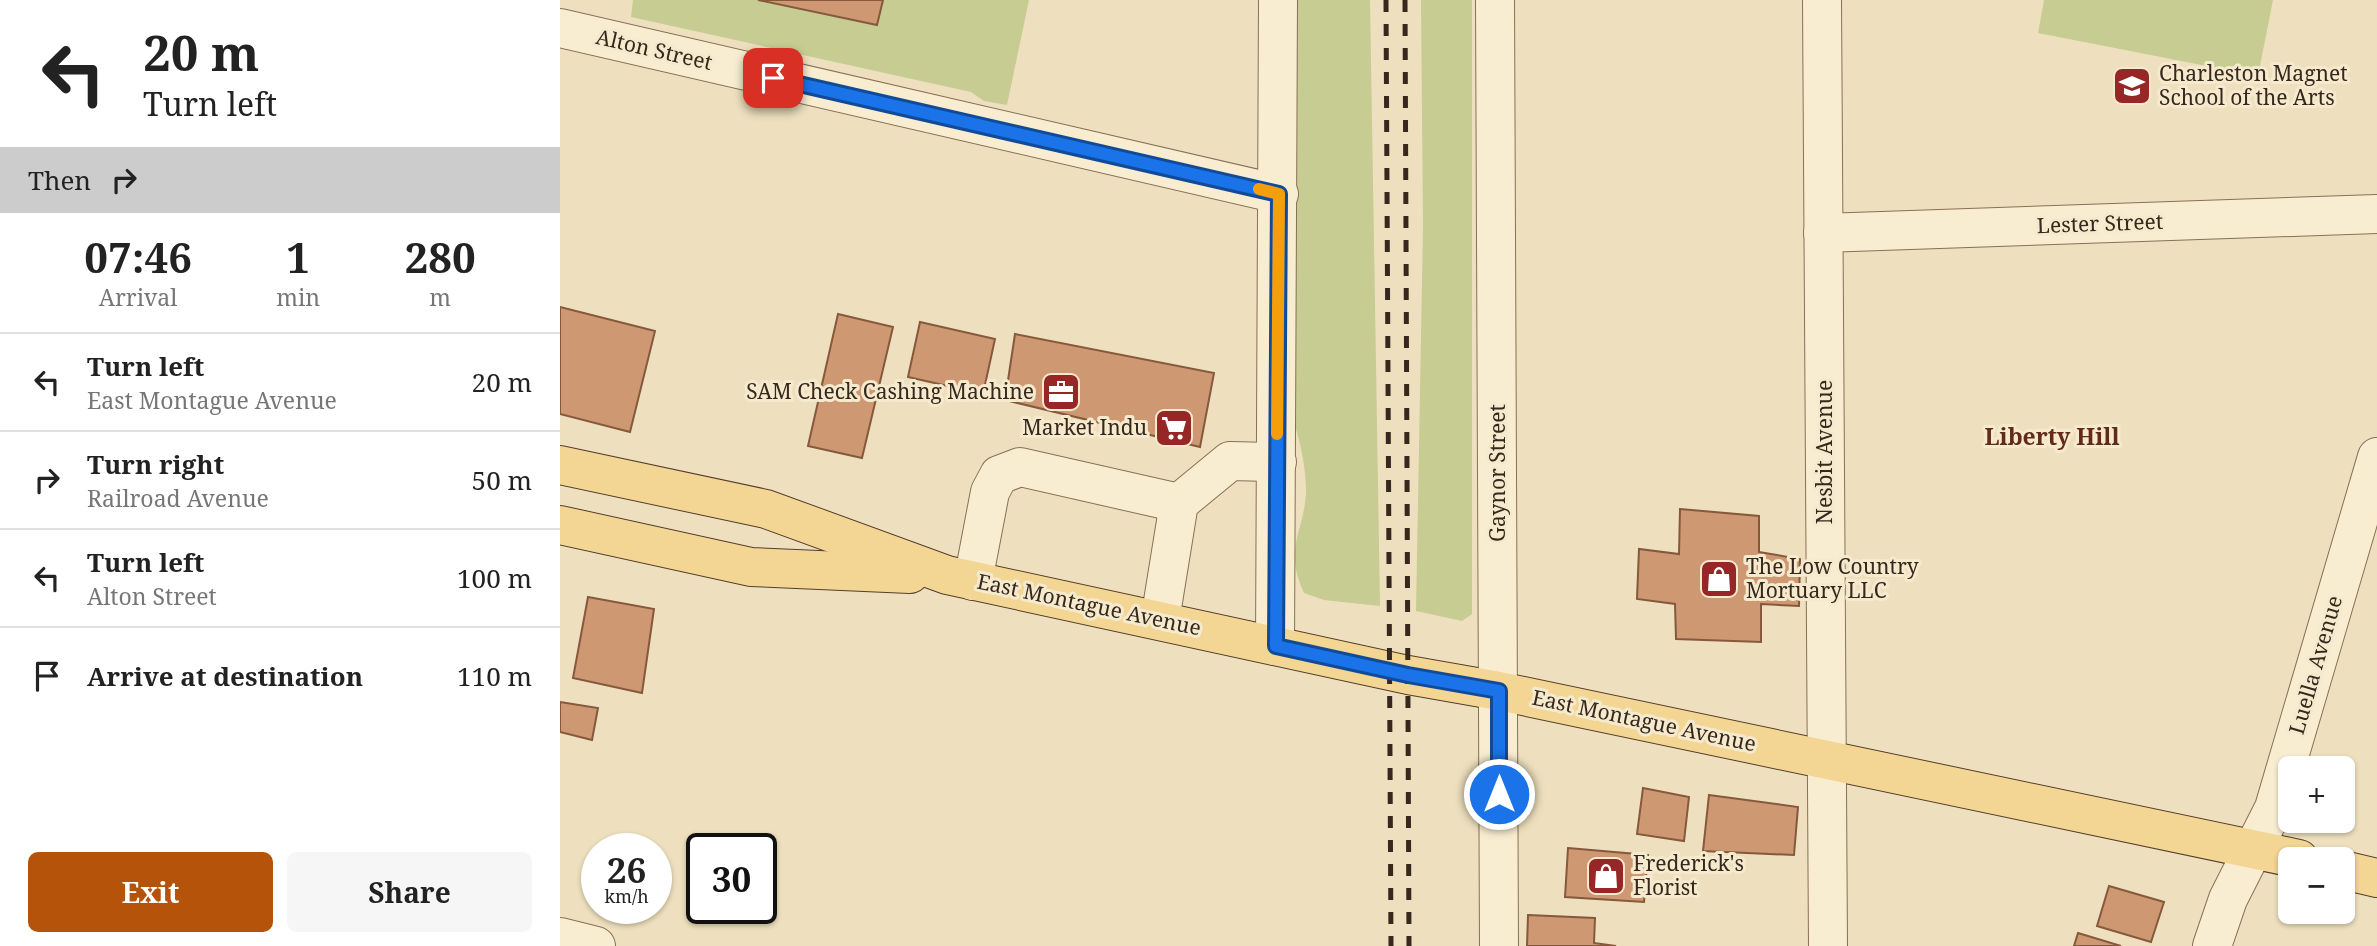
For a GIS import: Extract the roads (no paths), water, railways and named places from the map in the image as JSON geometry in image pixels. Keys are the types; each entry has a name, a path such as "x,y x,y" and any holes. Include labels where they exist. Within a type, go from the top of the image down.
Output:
{"main road":[{"name":"East Montague Avenue","path":"560,466 766,509 960,578 1408,675 1499,691 2278,854"},
{"name":"East Montague Avenue","path":"560,525 751,567 960,578"},
{"path":"560,541 597,534"},
{"path":"2355,873 2377,878"}],"street":[{"path":"1276,646 1278,0"},
{"name":"Gaynor Street","path":"1495,0 1499,946"},
{"name":"Nesbit Avenue","path":"1822,0 1828,946"},
{"name":"Alton Street","path":"560,29 1279,194"},
{"name":"Lester Street","path":"1823,233 2377,214"},
{"name":"Luella Avenue","path":"2212,946 2228,899 2274,808 2377,457"},
{"path":"1160,620 1179,503 1230,461 1277,462"},
{"path":"960,578 990,492 999,475 1020,467 1179,503"},
{"path":"560,937 593,946"}],"railway":[{"path":"1386,0 1391,946"},
{"path":"1405,0 1409,946"}],"place":[{"name":"Charleston Magnet School of the Arts","path":"2132,86"},
{"name":"SAM Check Cashing Machine","path":"1061,392"},
{"name":"Market Indu","path":"1174,428"},
{"name":"The Low Country Mortuary LLC","path":"1719,579"},
{"name":"Frederick's Florist","path":"1606,876"}],"district":[{"name":"Liberty Hill","path":"2052,437"}]}
